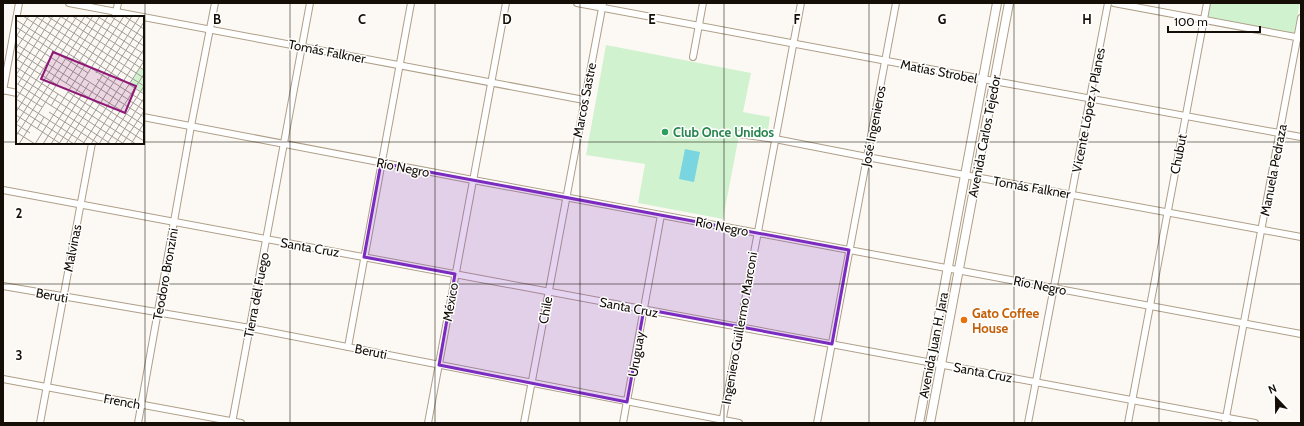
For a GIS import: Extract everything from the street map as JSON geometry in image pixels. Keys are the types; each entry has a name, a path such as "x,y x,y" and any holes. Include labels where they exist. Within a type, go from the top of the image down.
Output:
{"main road":[{"name":"Avenida Carlos Tejedor","path":"948,267 997,3"},
{"name":"Avenida Carlos Tejedor","path":"959,269 1009,3"},
{"name":"Avenida Juan H. Jara","path":"919,423 948,267"},
{"name":"Avenida Juan H. Jara","path":"930,423 959,269"}],"street":[{"path":"17,16 19,3"},
{"name":"Tomás Falkner","path":"69,3 129,16"},
{"path":"116,14 118,3"},
{"name":"Teodoro Bronzini","path":"138,423 191,126 215,3"},
{"name":"Tierra del Fuego","path":"232,422 310,3"},
{"path":"348,347 411,3"},
{"name":"México","path":"428,423 506,3"},
{"name":"Matías Strobel","path":"577,3 602,5 793,44 1301,137"},
{"path":"693,57 703,3"},
{"name":"Ingeniero Guillermo Marconi","path":"722,421 801,3"},
{"name":"José Ingenieros","path":"817,423 896,3"},
{"name":"Vicente López y Planes","path":"1028,423 1108,3"},
{"path":"1114,3 1299,38"},
{"name":"Chubut","path":"1128,423 1207,3"},
{"name":"Marcos Sastre","path":"566,197 602,5"},
{"name":"Tomás Falkner","path":"144,18 210,29 584,100"},
{"name":"Manuela Pedraza","path":"1226,420 1279,133 1299,38 1301,18"},
{"path":"16,20 3,91 16,93"},
{"name":"Río Negro","path":"144,117 381,163 959,269 1301,334"},
{"name":"Tomás Falkner","path":"739,134 775,138 868,157 1301,237"},
{"name":"Malvinas","path":"40,423 92,144"},
{"name":"Santa Cruz","path":"3,190 1132,400 1226,420 1255,423"},
{"name":"Chile","path":"524,423 566,197"},
{"name":"Uruguay","path":"623,423 661,215"},
{"name":"Beruti","path":"3,286 63,297 158,311 250,328 439,364 722,421 739,423"},
{"name":"French","path":"3,379 241,423"}],"highlighted area":[{"path":"381,163 849,250 832,344 644,309 627,402 439,365 455,274 364,257"}],"green space":[{"path":"1210,3 1300,3 1294,33 1207,18"},
{"name":"Club Once Unidos","path":"606,45 751,73 743,112 770,117 768,130 741,125 723,219 638,203 645,164 586,155"}],"water":[{"path":"685,149 700,152 694,182 679,179"}],"place":[{"name":"Club Once Unidos","path":"665,132"},
{"name":"Gato Coffee House","path":"964,320"}]}
